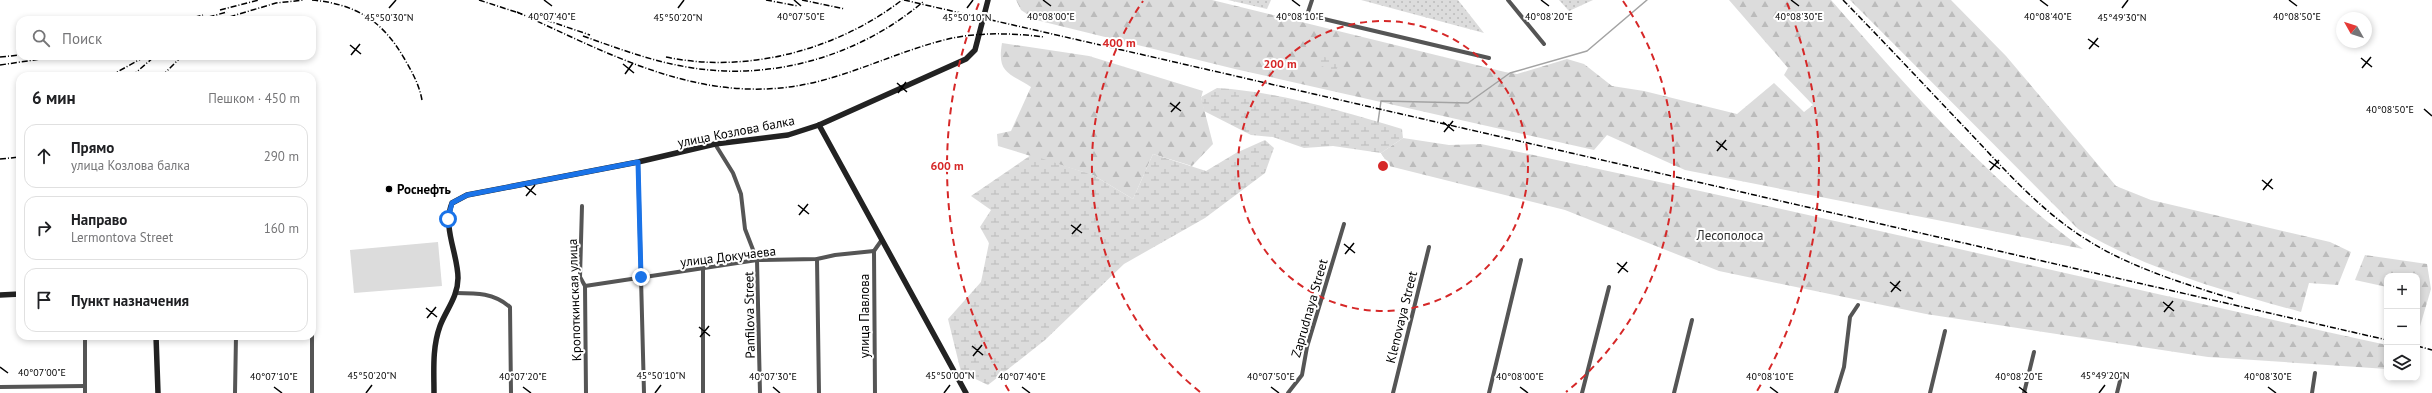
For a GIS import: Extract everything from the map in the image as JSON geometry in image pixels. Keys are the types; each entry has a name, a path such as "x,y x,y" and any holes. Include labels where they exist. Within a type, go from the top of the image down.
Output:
{"main road":[{"name":"улица Козлова балка","path":"456,293 458,278 448,219 452,203 467,195 638,162 715,144 775,137 819,125 966,59 975,50 988,0"},
{"path":"819,125 881,241 966,393"},
{"path":"434,393 435,346 440,326 456,293"},
{"path":"0,295 16,294"},
{"path":"156,340 158,393"}],"street":[{"path":"1312,0 1307,15 1489,58"},
{"path":"1508,0 1544,44"},
{"path":"715,144 733,173 741,194 745,229 758,260"},
{"path":"638,162 644,393"},
{"name":"Кропоткинская улица","path":"582,206 580,277 585,286 586,393"},
{"name":"Zaprudnaya Street","path":"1288,393 1302,375 1307,347 1344,224"},
{"path":"874,251 881,241"},
{"name":"Klenovaya Street","path":"1393,393 1429,247"},
{"name":"улица Докучаева","path":"585,286 641,277 703,270 716,266 758,260 817,259 835,255 874,251"},
{"name":"улица Павлова","path":"874,251 875,393"},
{"path":"817,259 819,393"},
{"name":"Panfilova Street","path":"758,260 760,393"},
{"path":"1489,393 1521,260"},
{"path":"703,270 704,393"},
{"path":"1582,393 1609,286"},
{"path":"456,293 483,293 500,299 510,307 512,393"},
{"path":"1836,393 1844,367 1850,317 1858,305"},
{"path":"1674,393 1692,320"},
{"path":"1930,393 1945,331"},
{"path":"85,340 85,393"},
{"path":"235,393 236,340"},
{"path":"312,340 312,393"},
{"path":"2024,393 2034,352"},
{"path":"2118,393 2122,373"},
{"path":"2312,393 2315,373"},
{"path":"0,387 85,386"}],"green space":[{"path":"1016,0 1212,0 1517,74 1567,59 1584,64 1612,86 1644,91 1737,114 1774,83 1804,112 1813,105 1784,75 1788,68 1729,0 1831,0 1950,132 2014,193 2083,249 1685,170 1607,135 1594,150 1235,69 1036,20 1021,10"},
{"path":"1228,0 1271,0 1267,9"},
{"path":"1361,0 1458,0 1484,33"},
{"path":"1559,0 1593,0 1569,11"},
{"path":"1850,0 1951,0 2006,56 2116,186 2151,200 2330,242 2351,252 2338,285 2309,283 2301,312 2244,296 2159,268 2104,243 2078,229"},
{"path":"1002,43 1089,56 1203,91 1201,97 1213,144 1192,166 1153,154 1133,199 1093,175 998,146 997,134 1011,131 1031,87 1006,71 1001,60"},
{"path":"1320,55 1339,63 1336,71 1318,65"},
{"path":"1217,88 1241,90 1288,98 1334,109 1402,129 1403,138 1381,153 1333,146 1304,148 1273,137 1251,135 1204,111 1201,97"},
{"name":"Лесополоса","path":"1403,138 1449,145 1481,144 1595,168 2384,344 2384,369 2208,357 1926,314 1719,271 1565,210 1389,166 1381,153"},
{"path":"1265,140 1274,148 1265,173 1205,218 1124,264 1045,340 988,385 961,372 948,319 981,282 989,243 980,227 991,210 971,196 1031,155 1093,175 1133,199 1153,154 1206,171 1236,153"},
{"path":"438,242 442,286 354,293 350,250"},
{"path":"2365,255 2427,264 2431,289 2420,326 2420,273 2384,273 2384,286 2355,280"}],"waterway":[{"path":"1378,122 1381,101 1468,103 1510,73 1587,51 1647,0"}],"railway":[{"path":"220,10 259,0"},
{"path":"232,16 276,3 304,0"},
{"path":"312,0 341,5 366,16 377,24 386,33 404,58 417,83 422,100"},
{"path":"479,0 522,14"},
{"path":"766,0 798,6"},
{"path":"802,0 845,9"},
{"path":"666,57 697,61 728,62 759,60 790,54 849,32 877,18 902,0"},
{"path":"904,0 2384,339"},
{"path":"1843,0 2007,173 2033,198 2075,232 2093,244 2151,272 2233,299"},
{"path":"583,36 634,54 687,67 719,71 750,71 782,67 813,60 843,50 872,37 899,20 924,1"},
{"path":"212,16 227,12"},
{"path":"517,12 582,42 648,69 682,79 717,86 752,89 789,87 829,78 948,39 972,35 996,34 1044,37"},
{"path":"546,20 590,35"},
{"path":"0,57 16,55"},
{"path":"0,65 34,60"},
{"path":"117,72 139,60"},
{"path":"137,72 150,60"},
{"path":"166,72 178,60"},
{"path":"0,159 16,157"},
{"path":"2420,347 2432,350"}],"place":[{"name":"Роснефть","path":"389,189"}],"route":[{"path":"448,219 452,203 467,195 638,162 641,277"}]}
